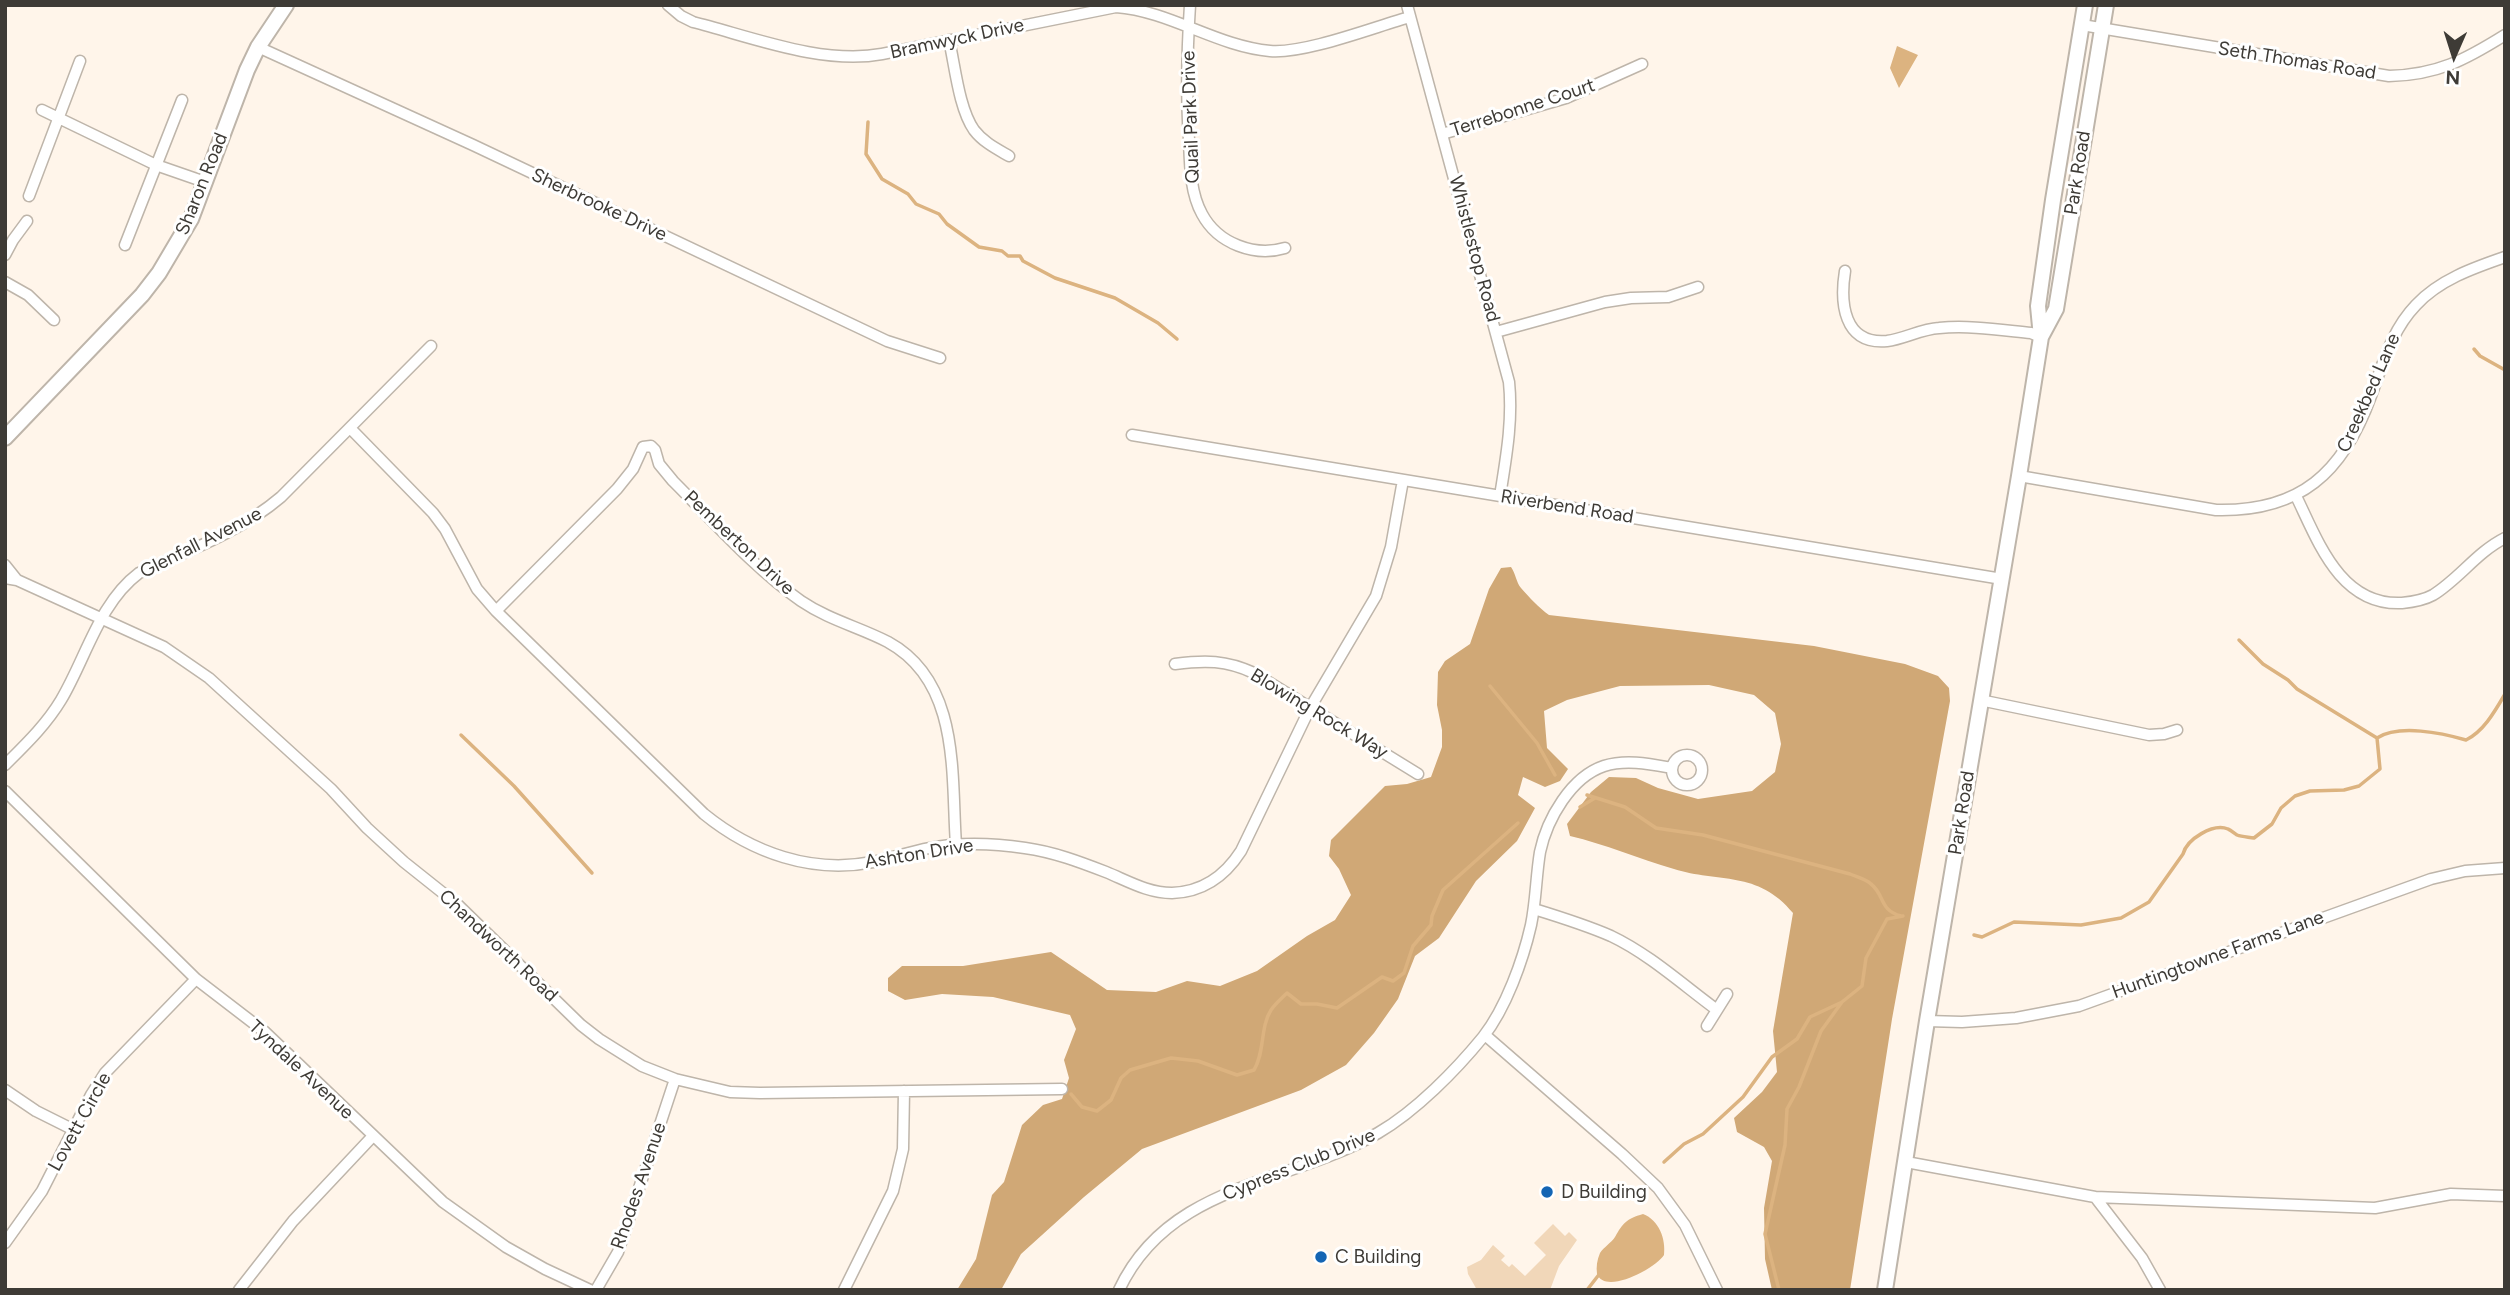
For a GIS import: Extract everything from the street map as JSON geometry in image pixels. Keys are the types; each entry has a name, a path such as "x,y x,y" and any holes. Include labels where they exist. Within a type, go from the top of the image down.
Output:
{"main road":[{"name":"Sharon Road","path":"8,431 118,322 159,273 182,237 258,47 286,5"},
{"name":"Park Road","path":"1885,1290 2041,337 2038,306 2085,5"},
{"name":"Park Road","path":"2041,337 2056,309 2106,5"}],"street":[{"name":"Bramwyck Drive","path":"668,5 694,22 822,55 856,57 1116,7 1155,13 1189,27 1271,51 1290,50 1410,17"},
{"name":"Quail Park Drive","path":"1190,5 1186,86 1193,191 1202,215 1210,225 1237,246 1262,252 1285,248"},
{"name":"Whistlestop Road","path":"1407,5 1509,382 1510,432 1500,496"},
{"name":"Seth Thomas Road","path":"2082,25 2389,76 2422,73 2454,64 2505,35"},
{"path":"949,40 967,118 985,142 1009,156"},
{"name":"Sherbrooke Drive","path":"258,47 473,145 887,341 940,358"},
{"path":"29,195 80,61"},
{"name":"Terrebonne Court","path":"1442,134 1566,98 1642,64"},
{"path":"125,245 182,100"},
{"path":"42,110 156,165 205,182"},
{"path":"5,256 27,221"},
{"name":"Creekbed Lane","path":"2019,476 2216,510 2263,507 2296,496 2322,478 2343,454 2370,400 2396,332 2416,305 2452,278 2505,257"},
{"path":"1845,271 1842,288 1843,310 1857,332 1867,338 1890,341 1916,332 1945,327 2031,333 2041,337"},
{"path":"5,282 28,295 54,320"},
{"path":"1496,332 1605,302 1668,297 1699,287"},
{"name":"Glenfall Avenue","path":"5,765 51,715 118,591 139,573 262,513 431,346"},
{"name":"Ashton Drive","path":"350,428 433,513 445,529 477,589 496,611 705,814 736,838 780,857 810,863 842,865 871,862 927,848 956,845 1011,846 1079,861 1152,891 1186,892 1203,887 1224,873 1241,851 1310,708 1376,596 1391,547 1403,480"},
{"name":"Riverbend Road","path":"1132,435 2002,579"},
{"name":"Pemberton Drive","path":"496,611 617,489 633,469 643,447 652,446 659,464 673,481 782,587 821,614 890,643 920,668 935,692 946,720 956,845"},
{"path":"2296,496 2340,578 2359,593 2389,603 2413,602 2428,597 2449,583 2492,545 2505,538"},
{"name":"Chandworth Road","path":"5,565 17,580"},
{"name":"Chandworth Road","path":"5,578 17,580 103,617 164,647 209,678 331,789 367,828 404,862 458,905 581,1025 642,1066 675,1079 730,1092 1062,1090"},
{"name":"Blowing Rock Way","path":"1175,664 1202,660 1236,665 1254,673 1418,774"},
{"path":"1980,701 2150,735 2177,730"},
{"name":"Cypress Club Drive","path":"1119,1290 1146,1249 1168,1225 1200,1206 1380,1132 1420,1101 1485,1035 1511,985 1523,955 1534,909 1541,849 1546,832 1564,799 1590,773 1618,763 1633,762 1672,768"},
{"name":"Tyndale Avenue","path":"5,791 196,979 265,1032 443,1202 481,1231 545,1269 590,1290"},
{"name":"Huntingtowne Farms Lane","path":"1927,1021 1962,1022 2016,1018 2079,1006 2421,882 2465,871 2505,868"},
{"path":"1534,909 1581,924 1640,952 1717,1010"},
{"name":"Lovett Circle","path":"5,1243 42,1191 105,1073 196,979"},
{"path":"1707,1026 1727,994"},
{"path":"1485,1035 1658,1188 1685,1225 1717,1290"},
{"name":"Rhodes Avenue","path":"596,1290 618,1252 675,1079"},
{"path":"5,1090 36,1111 74,1130"},
{"path":"844,1290 879,1222 898,1172 903,1149 904,1091"},
{"path":"239,1290 293,1221 372,1137"},
{"path":"1906,1162 2095,1197 2375,1208 2451,1194 2505,1196"},
{"path":"2095,1197 2142,1258 2160,1290"}],"shaded area":[{"path":"1897,46 1918,55 1899,88 1890,68"},
{"path":"1511,567 1521,588 1549,615 1814,646 1905,664 1938,676 1949,688 1950,701 1892,1019 1850,1290 1772,1290 1765,1259 1764,1208 1772,1161 1764,1147 1737,1132 1734,1118 1762,1092 1777,1072 1773,1031 1793,913 1780,899 1752,884 1674,869 1570,836 1567,824 1591,792 1609,777 1636,778 1658,788 1698,799 1752,791 1775,772 1781,744 1775,713 1754,695 1709,685 1620,686 1567,700 1544,711 1547,748 1568,769 1560,781 1545,787 1523,777 1518,795 1535,808 1517,841 1476,881 1439,938 1415,956 1398,999 1374,1033 1346,1065 1301,1090 1142,1149 1021,1254 1001,1290 957,1290 976,1259 992,1195 1004,1182 1022,1125 1043,1105 1062,1099 1069,1078 1064,1060 1076,1029 1070,1015 993,997 942,994 905,1000 888,991 888,978 902,966 963,966 1051,952 1107,990 1156,992 1187,981 1220,986 1257,971 1335,920 1351,895 1339,869 1329,856 1331,840 1385,786 1407,784 1431,777 1442,747 1437,705 1438,672 1445,661 1470,644 1489,589 1501,568"},
{"path":"1643,1214 1657,1225 1664,1243 1664,1255 1651,1267 1630,1278 1610,1282 1602,1280 1597,1274 1600,1253 1626,1222"},
{"path":"1553,1224 1565,1236 1569,1232 1577,1240 1559,1266 1550,1290 1477,1290 1467,1267 1481,1260 1493,1245 1505,1256 1501,1260 1509,1267 1512,1264 1525,1276 1546,1255 1534,1243"}],"waterway":[{"path":"868,122 866,154 882,179 908,194 916,204 939,214 947,224 979,247 1002,251 1008,256 1020,256 1023,261 1055,278 1115,298 1158,323 1177,339"},
{"path":"2474,349 2480,356 2505,370"},
{"path":"2239,640 2263,664 2297,689 2377,738"},
{"path":"1490,686 1537,743 1555,775"},
{"path":"2377,738 2397,731 2409,731 2466,740 2484,726 2505,694"},
{"path":"461,735 514,786 592,873"},
{"path":"1974,935 1982,937 2014,922 2081,925 2121,918 2149,902 2185,848 2208,830 2229,829 2239,836 2254,838 2272,824 2281,808 2295,796 2310,791 2344,790 2359,786 2380,769 2377,738"},
{"path":"1587,795 1625,807 1656,828 1703,835 1861,878 1875,888 1889,910 1901,916"},
{"path":"1580,807 1595,798"},
{"path":"1071,1094 1082,1107 1097,1111 1111,1100 1121,1078 1130,1070 1171,1058 1198,1061 1237,1075 1254,1070 1268,1017 1287,993 1301,1004 1337,1008 1382,977 1393,981 1404,973 1413,946 1431,925 1443,890 1518,823"},
{"path":"1779,1290 1765,1234 1785,1145 1787,1109 1799,1087 1821,1031 1842,1002 1862,986 1866,958 1887,919 1903,916"},
{"path":"1664,1162 1684,1144 1703,1134 1743,1097 1772,1057 1797,1039 1810,1017 1840,1003"},
{"path":"1587,1290 1601,1272"}],"place":[{"name":"D Building","path":"1547,1192"},
{"name":"C Building","path":"1321,1257"}]}
